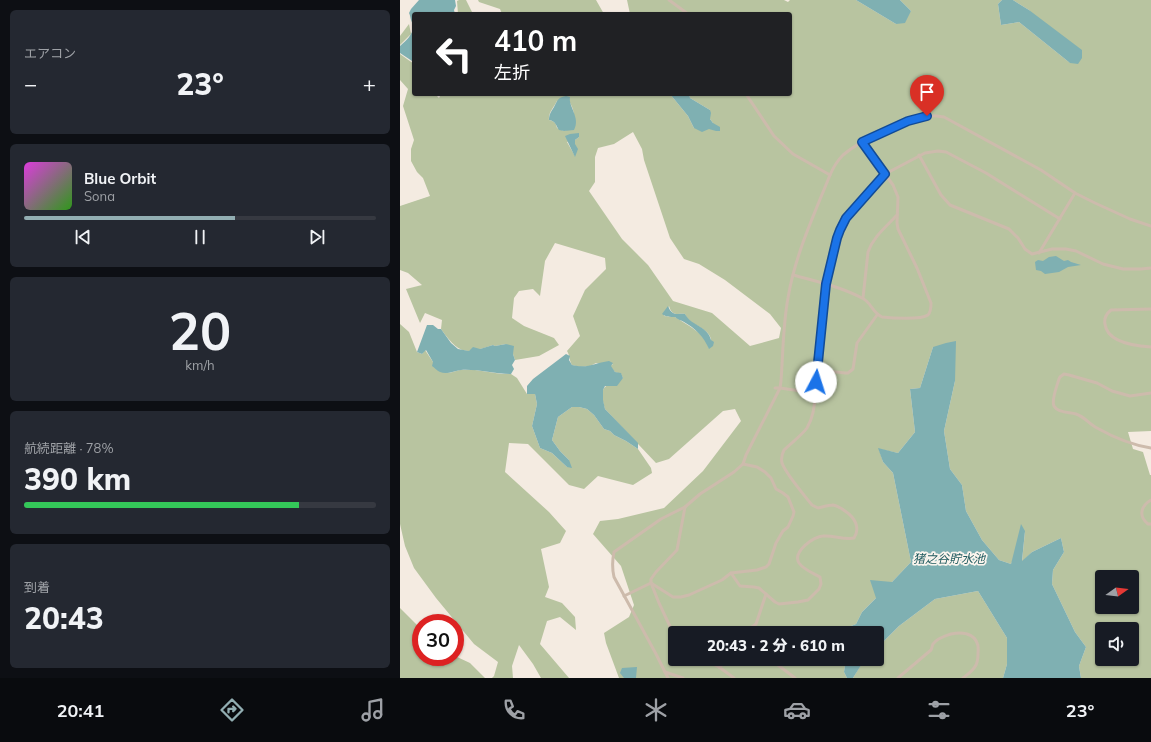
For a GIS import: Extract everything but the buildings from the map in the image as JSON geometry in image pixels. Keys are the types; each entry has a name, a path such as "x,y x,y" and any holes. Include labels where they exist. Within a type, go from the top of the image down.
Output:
{"street":[{"path":"669,0 685,12"},
{"path":"747,96 757,112 779,141 793,154 830,175"},
{"path":"668,678 614,577 612,561 614,552 661,519 685,507 700,494 734,472 743,464 746,455 780,388 788,298 793,275 799,254 830,175 835,164 843,156 862,142 908,121 936,115 944,117 1042,170 1075,193 1095,204 1151,226"},
{"path":"793,275 826,284 863,298 868,302 877,315 887,318 920,318 928,315 930,312 931,303 918,268 898,229 898,202 896,191 862,142"},
{"path":"731,573 740,586 759,588 774,602 780,604 808,600 819,589 821,584 820,577 809,572 799,563 798,555 801,550 812,539 819,536 824,535 849,539 854,538 856,535 857,530 854,519 839,506 833,505 818,508 812,505 787,472 782,462 782,454 784,450 806,428 812,416 815,402 816,370 826,284 840,230 846,218 885,174 919,155 931,151 946,152 986,173 1060,218"},
{"path":"919,155 941,195 950,205 1009,229 1014,233 1024,249 1032,254 1052,249 1066,249 1076,251 1103,264 1123,269 1151,268"},
{"path":"1039,253 1075,193"},
{"path":"863,298 870,246 873,240 897,216"},
{"path":"1151,309 1111,310 1106,316 1105,326 1111,336 1123,343 1151,346"},
{"path":"816,370 845,373 851,371 853,369 858,343 877,315"},
{"path":"1151,393 1130,396 1112,391 1097,383 1064,374 1059,379 1053,401 1055,408 1077,414 1086,419 1095,427 1109,434 1139,446 1151,448"},
{"path":"775,388 815,394"},
{"path":"651,583 673,597 689,596 722,580 731,573 757,570 766,567 769,564 776,543 783,531 788,527 794,512 788,497 776,490 771,478 766,472 757,467 743,464"},
{"path":"1151,500 1145,505 1142,511 1144,521 1151,524"},
{"path":"670,626 651,583 651,579 677,550 685,507"},
{"path":"624,596 651,583"},
{"path":"753,626 756,624 766,594"},
{"path":"898,678 931,650 933,644 940,638 958,633 965,633 971,635 979,649 977,663 969,674 963,678"},
{"path":"779,666 795,678"},
{"path":"719,667 734,678"},
{"path":"665,672 683,678"}],"green space":[{"path":"466,0 472,12 458,12 457,1"},
{"path":"478,0 596,0 603,12 501,12 500,9 479,2"},
{"path":"627,0 784,0 788,2 790,0 856,0 896,24 911,11 900,0 1002,0 998,4 1001,25 1019,22 1070,63 1029,10 1013,0 1151,0 1151,431 1128,432 1133,449 1143,452 1151,475 1151,678 1081,678 1079,666 1086,647 1075,632 1052,584 1053,570 1064,552 1061,538 1032,552 1022,562 1025,531 1011,564 999,560 982,540 966,511 962,485 950,469 944,431 955,381 933,347 920,388 910,389 915,432 898,453 879,449 883,462 893,473 911,562 862,612 856,624 851,626 668,626 668,666 845,666 844,672 847,678 619,678 606,643 604,633 629,617 634,605 621,566 593,534 600,521 618,519 664,508 703,471 741,421 735,409 723,411 669,459 656,463 605,409 602,396 604,388 607,385 623,378 621,374 615,372 610,366 613,364 596,363 590,366 580,367 572,365 567,351 580,336 573,316 585,290 606,269 605,258 555,243 545,261 540,296 533,289 519,291 514,298 512,318 524,326 554,338 559,345 539,356 515,360 506,344 493,345 469,351 463,350 458,348 441,329 442,320 425,313 420,323 406,289 422,285 408,273 400,270 400,206 430,196 423,178 417,172 411,161 411,149 414,140 403,106 408,89 400,80 400,54 412,63 412,96 437,96 439,98 440,96 672,96 688,116 694,128 713,123 710,119 710,110 690,98 690,96 792,96 792,12 630,12","holes":["557,101 569,101 573,111 575,127 564,131 557,128 554,122 549,120 549,117 550,112","633,132 642,149 644,160 670,238 684,259 699,264 725,280 770,314 781,328 779,338 750,346 712,313 673,301 648,265 622,239 589,191 595,182 595,157 598,148 614,144","579,137 575,140 575,156 567,142","669,306 674,313 685,314 688,320 704,330 711,339 709,348 706,341 691,327 675,317 664,316"]},
{"path":"409,24 411,34 400,45 400,36"},
{"path":"400,324 409,332 417,352 422,354 425,350 433,362 449,373 460,370 475,370 511,374 517,378 527,394 535,394 537,404 532,426 540,448 552,453 567,467 569,460 552,440 558,417 572,407 579,407 587,409 594,415 604,429 610,431 614,435 638,449 651,468 652,473 633,485 598,476 584,489 569,485 528,444 509,443 505,472 549,512 566,531 560,543 541,549 549,587 545,597 562,603 575,617 576,630 560,617 547,621 540,644 569,678 541,678 519,645 512,666 513,678 492,678 498,662 474,644 464,632 464,614 449,614 414,568 405,546 400,524"},
{"path":"978,591 1007,638 1007,664 1003,678 853,678 860,666 884,666 884,641 899,626 935,599"},
{"path":"400,608 412,620 412,666 464,666 464,660 470,663 485,678 400,678"}],"water":[{"path":"419,0 455,0 456,6 454,12 412,12 412,22 409,13"},
{"path":"856,0 900,0 911,11 905,23 896,24"},
{"path":"1002,0 1013,0 1029,10 1082,50 1082,58 1078,64 1070,63 1019,22 1001,25 998,4"},
{"path":"412,33 412,61 400,53 400,46"},
{"path":"566,96 570,97 576,126 574,130 564,131 559,130 554,123 549,120 549,118 550,113 558,100"},
{"path":"672,96 690,96 690,98 710,110 710,119 713,123 720,127 720,131 709,129 702,132 694,128 688,116"},
{"path":"579,133 579,137 575,140 575,144 578,149 575,157 565,136"},
{"path":"1056,256 1064,261 1068,260 1081,265 1068,267 1059,272 1045,274 1036,270 1035,262 1038,260 1043,261 1049,257"},
{"path":"668,306 671,312 685,314 691,321 707,332 711,340 714,342 713,346 709,349 702,337 688,324 675,317 662,314"},
{"path":"427,325 433,325 438,329 441,329 451,343 458,349 469,351 473,347 480,349 493,345 506,344 514,346 513,354 515,360 512,365 514,369 511,374 467,370 448,373 439,371 432,366 433,362 426,350 422,354 417,352"},
{"name":"猪之谷貯水池","path":"956,341 955,381 944,431 950,469 962,485 966,511 982,540 999,560 1011,564 1021,524 1025,531 1022,561 1032,552 1061,538 1064,552 1053,570 1052,584 1075,632 1086,647 1079,666 1081,678 1003,678 1007,664 1007,638 978,591 935,599 899,626 884,641 884,626 851,626 856,624 862,612 876,598 870,580 892,582 911,562 893,473 883,462 878,448 898,453 915,432 910,389 920,388 933,347"},
{"path":"566,354 570,356 569,360 572,365 587,366 609,361 613,363 611,366 615,372 621,373 623,378 617,386 605,386 603,390 605,409 638,443 638,449 614,435 610,431 604,429 594,415 587,409 579,407 572,407 558,417 552,440 569,460 572,468 567,467 552,453 540,448 532,426 537,404 535,394 527,394 527,386 533,379"},
{"path":"845,666 861,666 853,678 847,678 844,672"},
{"path":"637,667 636,678 624,678 620,673 622,668"}],"route":[{"path":"816,382 816,370 826,284 837,238 846,218 885,174 862,142 908,121 927,116"}]}
